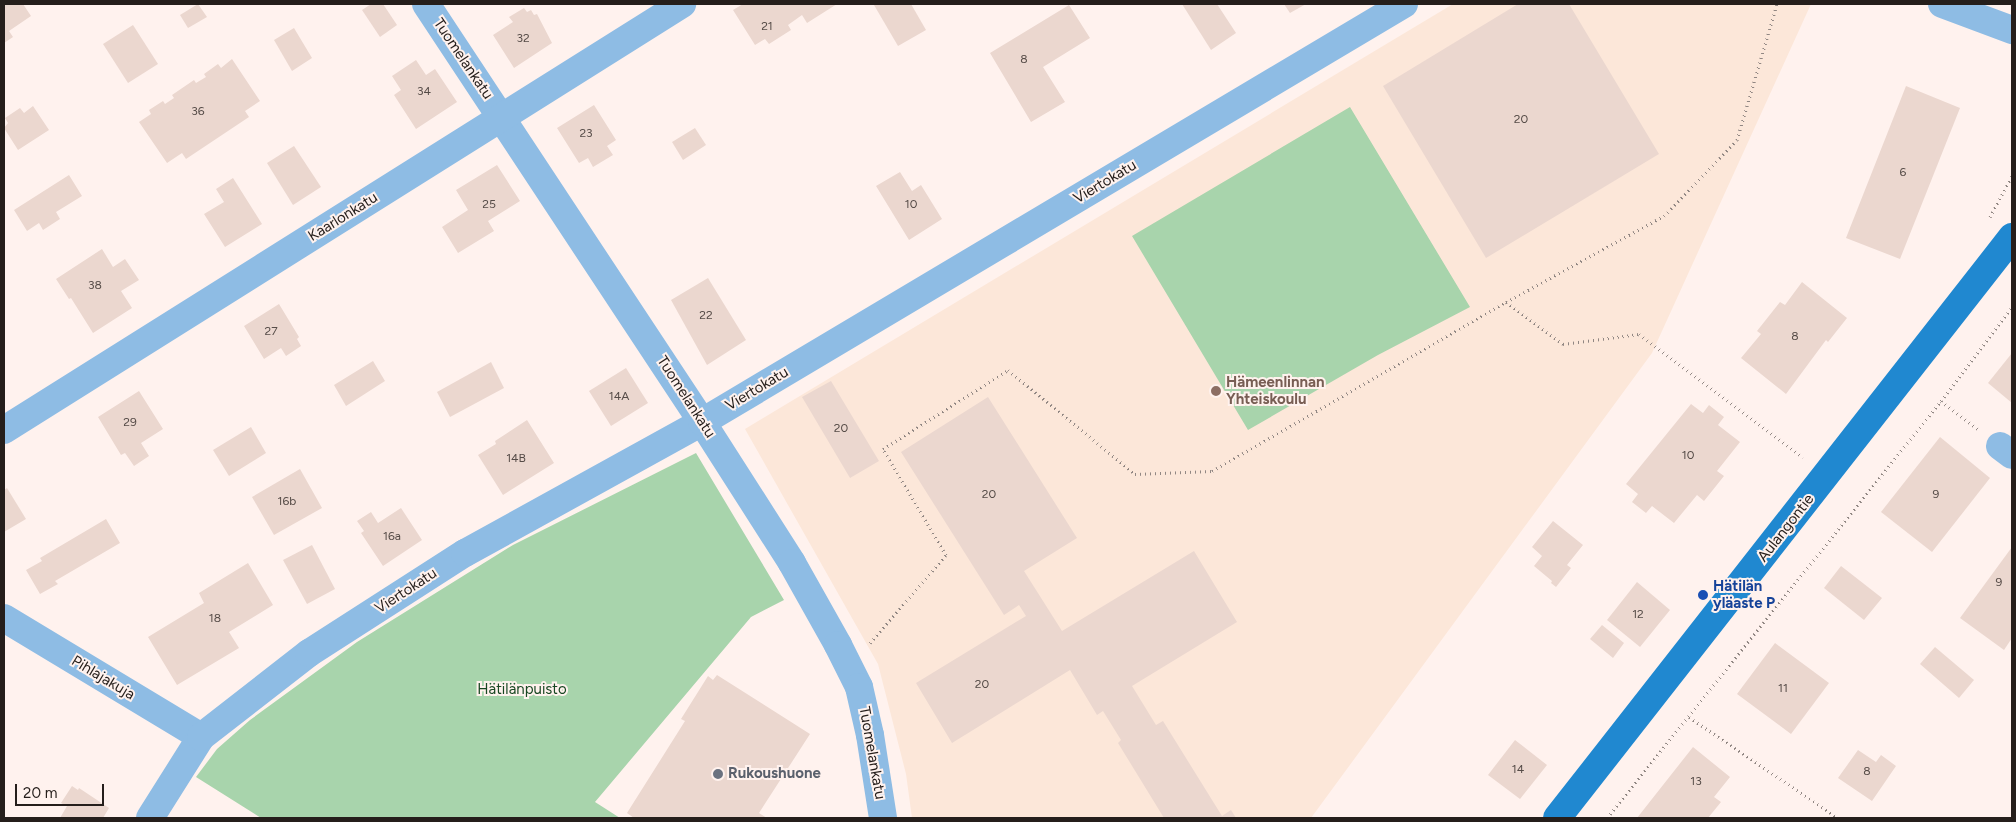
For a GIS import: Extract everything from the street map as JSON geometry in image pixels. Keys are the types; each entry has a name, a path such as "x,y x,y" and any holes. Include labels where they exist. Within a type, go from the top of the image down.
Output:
{"main road":[{"name":"Aulangontie","path":"1557,818 2012,237"}],"street":[{"name":"Tuomelankatu","path":"426,4 702,422 792,564 859,687 870,735 883,818"},
{"name":"Kaarlonkatu","path":"4,430 682,4"},
{"name":"Viertokatu","path":"150,818 201,737 309,653 465,553 702,422 1404,4"},
{"path":"1942,4 2012,30"},
{"name":"Pihlajakuja","path":"4,618 201,737"}],"path":[{"path":"869,643 946,555 884,449 1008,370 1135,474 1212,472 1506,302 1664,216 1737,140 1776,4"},
{"path":"1506,302 1563,344 1639,334 1810,462"},
{"path":"1607,818 1941,401 2012,306"},
{"path":"1941,401 2006,451"},
{"path":"1689,717 1838,818"}],"shaded area":[{"name":"Hämeenlinnan Yhteiskoulu","path":"1453,4 1811,4 1652,353 1311,818 912,818 906,774 878,664 745,429"}],"green space":[{"path":"1350,107 1470,307 1378,355 1248,430 1132,236"},
{"name":"Hätilänpuisto","path":"696,453 784,600 751,617 595,802 620,818 261,818 196,777 217,749 250,720 357,642 513,545"}],"building":[{"path":"4,4 23,4 31,16 9,31 13,37 4,43"},
{"path":"198,4 207,17 188,28 180,15"},
{"path":"371,4 383,4 397,25 380,37 362,10"},
{"path":"743,4 837,4 807,23 802,15 788,25 791,30 769,44 765,39 755,45 733,10"},
{"path":"911,4 926,30 898,46 874,5"},
{"path":"1182,4 1217,4 1236,33 1211,50"},
{"path":"1284,4 1306,4 1290,13"},
{"path":"1518,4 1569,4 1659,154 1486,258 1383,86"},
{"path":"1069,5 1090,38 1043,67 1065,102 1031,122 990,53"},
{"path":"524,8 527,12 531,10 534,15 537,14 552,43 514,68 493,35 513,22 509,17"},
{"path":"133,25 158,64 128,83 103,44"},
{"path":"294,28 312,58 292,71 274,40"},
{"path":"232,59 260,101 245,111 249,117 186,159 182,153 167,163 139,122 151,114 149,110 163,101 165,104 174,98 172,95 194,80 196,83 206,77 204,74 218,64 221,68"},
{"path":"416,60 426,75 435,69 457,102 416,129 394,95 401,90 392,76"},
{"path":"1906,86 1960,108 1900,259 1846,238"},
{"path":"594,105 616,140 607,146 613,155 593,167 588,158 579,163 557,128"},
{"path":"33,106 49,130 18,150 4,128 8,123 5,118 20,108 24,113"},
{"path":"695,128 706,145 683,160 672,142"},
{"path":"294,146 321,187 293,205 267,163"},
{"path":"497,165 520,201 488,221 494,231 458,253 442,227 468,210 456,190"},
{"path":"900,172 912,191 921,185 942,219 909,240 876,186"},
{"path":"69,175 82,196 56,212 60,219 43,230 39,223 27,231 14,210"},
{"path":"233,178 262,224 225,247 204,214 224,202 216,189"},
{"path":"102,249 113,267 125,259 139,280 121,291 132,308 93,333 71,298 69,299 56,279"},
{"path":"708,278 746,340 707,365 671,300"},
{"path":"1802,282 1847,318 1828,342 1826,340 1786,394 1741,358 1761,334 1757,331 1780,302 1785,305"},
{"path":"279,304 299,337 297,339 301,346 286,356 281,348 264,359 244,326"},
{"path":"2012,353 2012,403 1988,383"},
{"path":"373,361 385,381 346,406 334,385"},
{"path":"491,362 504,388 450,417 437,392"},
{"path":"626,368 648,403 611,426 589,391"},
{"path":"831,381 879,461 850,478 802,397"},
{"path":"139,391 163,429 141,443 149,456 134,466 125,453 121,455 98,417"},
{"path":"988,397 1077,538 1024,571 1062,631 1194,551 1237,622 1132,686 1156,725 1163,721 1222,816 1231,810 1236,818 1164,818 1118,743 1121,740 1103,711 1097,715 1070,670 952,743 916,683 1026,616 1019,605 1004,615 901,452"},
{"path":"1691,404 1703,413 1709,405 1724,417 1718,425 1740,442 1717,471 1724,476 1704,501 1697,495 1674,523 1652,506 1646,513 1632,502 1638,494 1626,484"},
{"path":"527,420 554,463 503,495 478,455 496,444 495,441"},
{"path":"251,427 266,453 229,476 213,450"},
{"path":"1940,437 1990,478 1932,552 1881,512"},
{"path":"300,469 322,508 274,535 252,497"},
{"path":"7,488 26,519 4,532 4,490"},
{"path":"401,508 422,540 383,566 361,533 364,531 357,521 371,512 378,523"},
{"path":"106,519 120,543 55,581 58,584 40,594 26,570 42,561 40,558"},
{"path":"1553,521 1583,545 1567,565 1571,568 1556,587 1551,583 1552,581 1534,566 1542,556 1532,547"},
{"path":"312,545 335,589 307,604 283,560"},
{"path":"2012,547 2012,638 2004,650 1960,618"},
{"path":"248,563 273,605 229,632 239,648 177,685 148,637 204,603 199,593"},
{"path":"1841,566 1882,598 1864,620 1824,588"},
{"path":"1637,582 1670,610 1640,647 1607,620"},
{"path":"1602,625 1624,643 1613,658 1590,639"},
{"path":"1775,643 1829,683 1791,734 1737,694"},
{"path":"1935,647 1974,680 1959,698 1920,664"},
{"name":"Rukoushuone","path":"717,675 810,734 759,813 767,818 634,818 627,813 685,721 681,719 708,676 713,680"},
{"path":"1515,740 1547,765 1520,799 1488,775"},
{"path":"1693,747 1730,777 1714,797 1721,802 1708,818 1637,818"},
{"path":"1858,750 1876,762 1881,755 1896,766 1872,801 1838,778"},
{"path":"72,786 78,790 79,788 109,808 103,818 60,818 67,806 61,803"}],"place":[{"name":"Hämeenlinnan Yhteiskoulu","path":"1216,391"},
{"name":"Hätilän yläaste P","path":"1703,595"},
{"name":"Rukoushuone","path":"718,774"}]}
